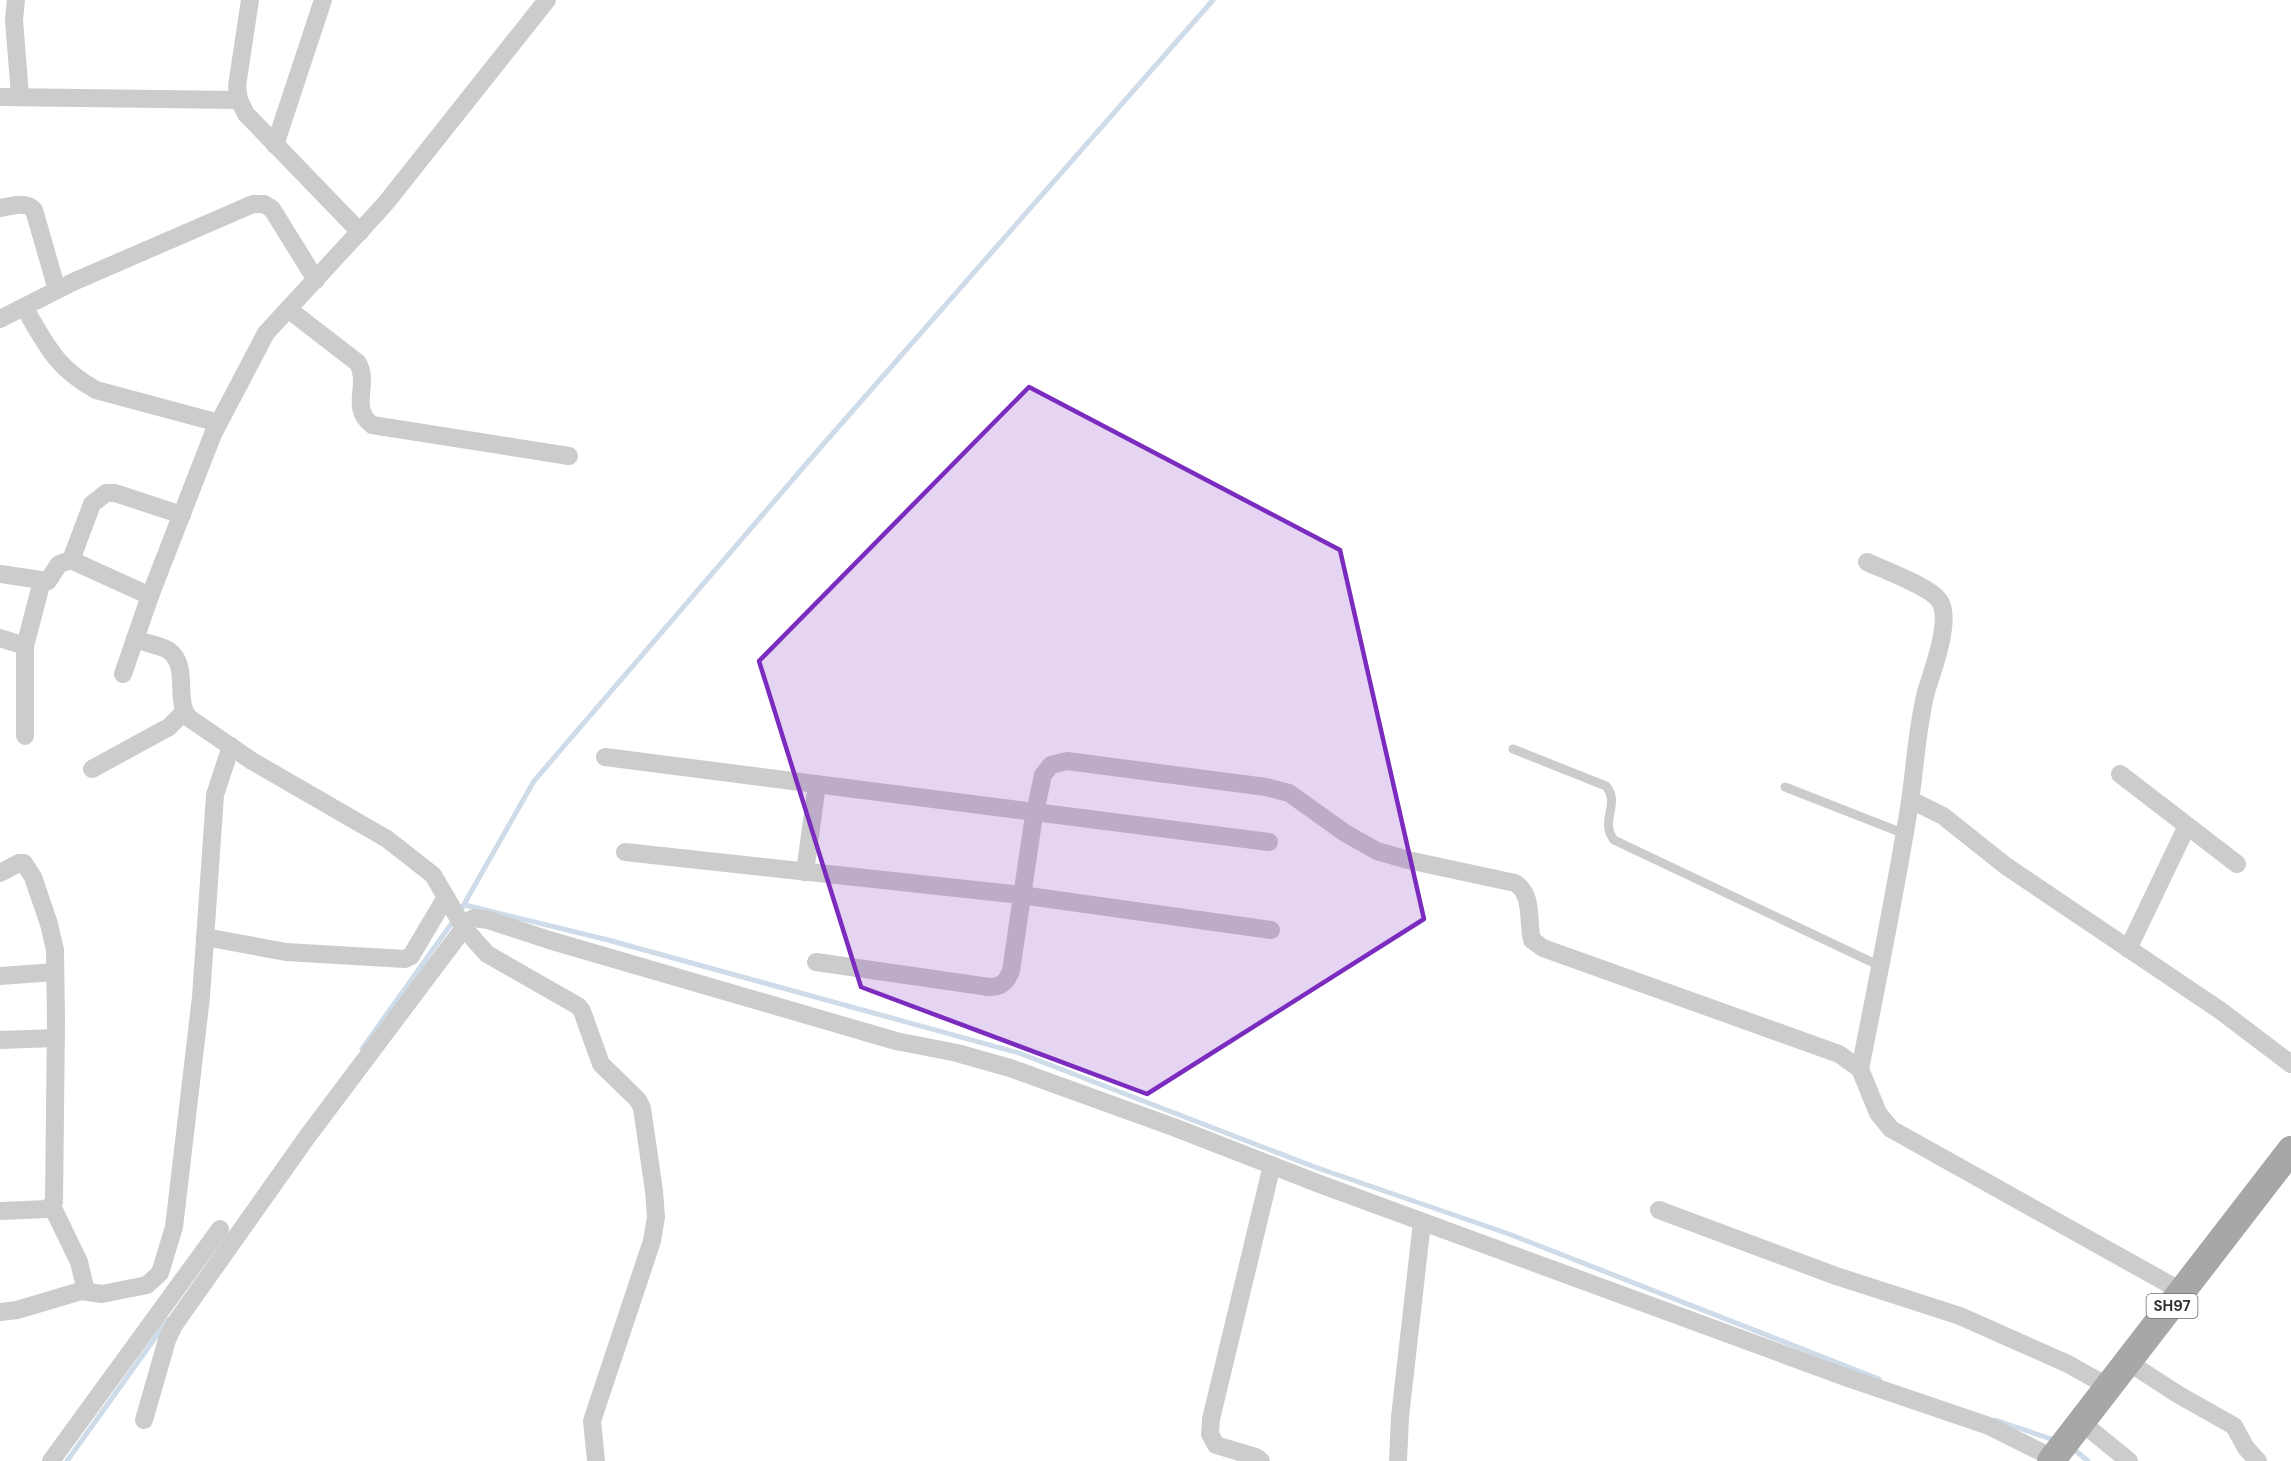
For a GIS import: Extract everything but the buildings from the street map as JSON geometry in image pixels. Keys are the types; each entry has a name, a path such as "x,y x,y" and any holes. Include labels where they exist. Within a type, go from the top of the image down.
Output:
{"main road":[{"name":"SH97","path":"2052,1459 2291,1150"}],"street":[{"path":"16,0 15,20 20,96"},
{"path":"250,0 237,86 239,100 246,114 360,232"},
{"path":"275,145 323,0"},
{"path":"123,674 150,596 219,423 266,333 385,204 547,0"},
{"path":"0,98 20,96 239,100"},
{"path":"0,208 24,204 34,210 57,290"},
{"path":"0,319 57,290 254,204 264,204 273,209 316,280"},
{"path":"24,307 55,360 81,382 96,390 219,423"},
{"path":"288,309 357,363 362,371 360,409 364,419 372,425 568,456"},
{"path":"71,560 92,504 106,493 115,493 182,515"},
{"path":"0,574 48,581 59,564 71,560 150,596"},
{"path":"1860,1069 1911,800 1920,717 1943,630 1943,609 1940,600 1926,589 1867,562"},
{"path":"25,736 25,646 42,581"},
{"path":"0,638 25,646"},
{"path":"135,639 167,650 175,658 180,670 184,712 189,718 313,797 387,839 433,875 457,915 487,954 578,1006 582,1011 601,1064 638,1100 645,1117 656,1217 652,1241 592,1420 596,1461"},
{"path":"92,769 168,727 184,712"},
{"path":"0,1312 17,1310 72,1293 86,1291 109,1293 147,1285 160,1273 174,1227 201,997 216,795 231,746"},
{"path":"605,757 1269,842"},
{"path":"816,962 988,987 998,987 1008,979 1035,812 1043,775 1051,765 1067,761 1266,787 1288,793 1345,833 1377,850 1408,860 1515,883 1523,888 1527,898 1532,940 1543,948 1839,1054 1860,1069 1878,1113 1891,1129 2182,1292"},
{"path":"2120,774 2237,864"},
{"path":"805,872 817,784"},
{"path":"1911,800 1942,816 2006,866 2221,1011 2291,1064"},
{"path":"2128,949 2187,826"},
{"path":"625,852 1021,895 1271,930"},
{"path":"0,873 19,863 27,864 49,924 55,950 55,1177 52,1206 79,1262 86,1291"},
{"path":"205,937 286,952 405,959 457,915"},
{"path":"457,915 488,920 549,940 896,1041 957,1053 1010,1068 1848,1378 1989,1425 2052,1459"},
{"path":"51,1461 179,1302 307,1137 457,915"},
{"path":"0,976 55,972"},
{"path":"0,1040 56,1038"},
{"path":"1261,1461 1256,1457 1216,1445 1210,1434 1211,1419 1272,1165"},
{"path":"0,1211 37,1211 52,1206"},
{"path":"1659,1210 1836,1276 1960,1316 2068,1364 2109,1387"},
{"path":"1398,1461 1400,1417 1422,1222"},
{"path":"144,1420 179,1302 220,1229"},
{"path":"157,1278 179,1302"},
{"path":"2128,1362 2234,1426 2246,1448 2258,1461"},
{"path":"2081,1422 2129,1461"}],"lane":[{"path":"1513,749 1606,786 1612,799 1607,826 1614,840 1880,966"},
{"path":"1785,787 1905,834"}],"highlighted area":[{"path":"1029,387 1340,550 1424,919 1147,1094 861,987 759,661"}],"waterway":[{"path":"459,913 534,781 813,456 1213,0"},
{"path":"465,905 608,940 1019,1053 1312,1166 1509,1234 1879,1379"},
{"path":"362,1049 454,920"},
{"path":"67,1461 168,1320"},
{"path":"1995,1420 2054,1440"},
{"path":"2076,1451 2088,1461"}]}
